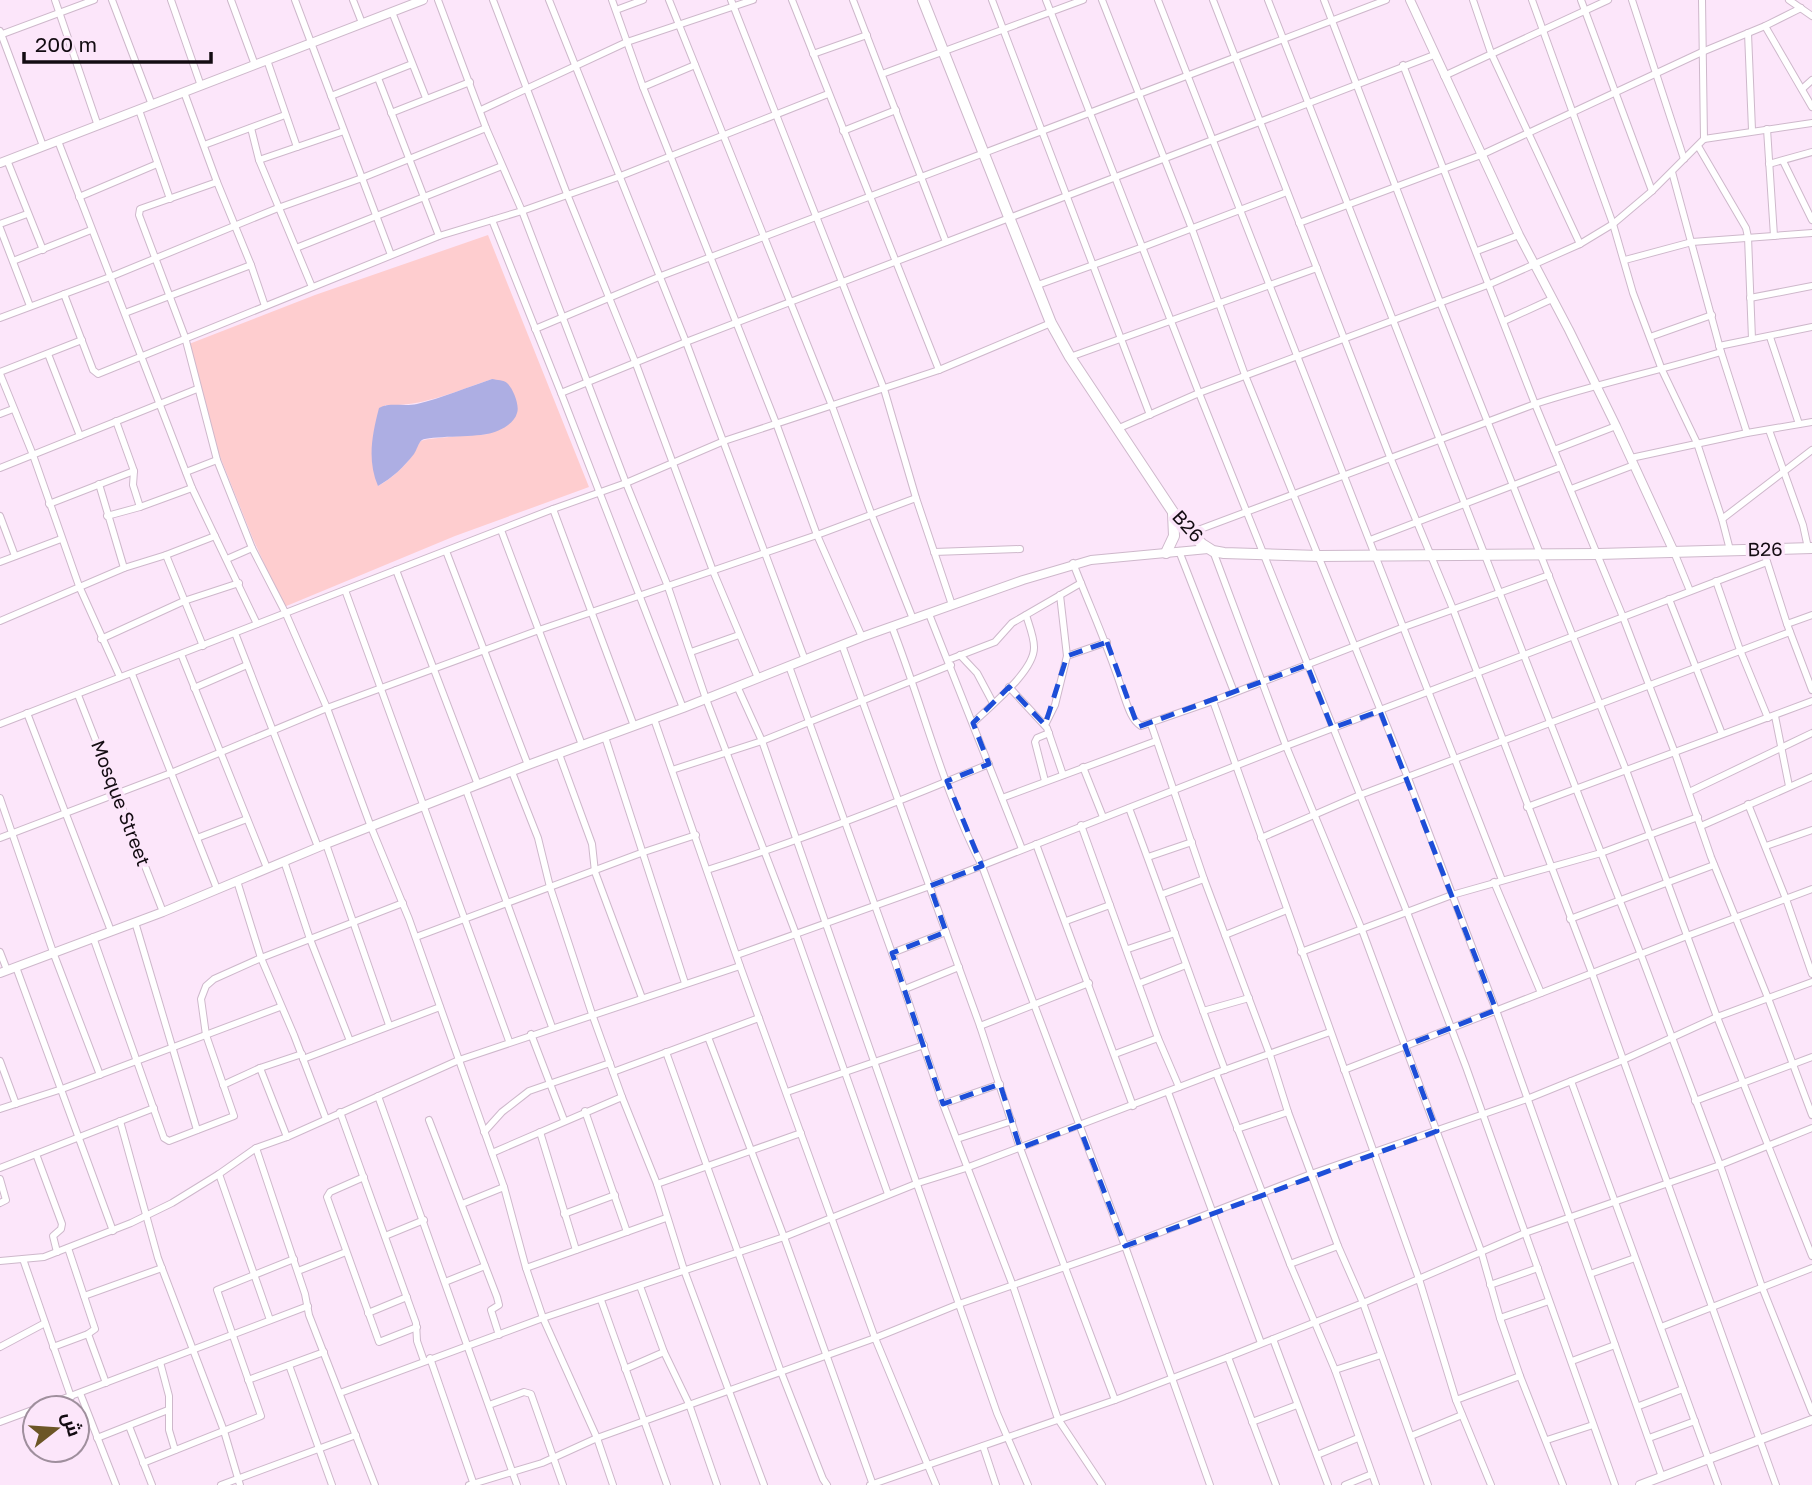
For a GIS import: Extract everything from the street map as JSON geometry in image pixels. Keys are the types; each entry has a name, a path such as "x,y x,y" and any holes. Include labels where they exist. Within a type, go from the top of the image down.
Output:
{"highway":[{"name":"B26","path":"923,0 1051,323 1070,357 1173,512 1190,533 1211,550 1224,554 1265,556 1376,556 1810,548"},
{"path":"1166,553 1174,536 1173,512"}],"street":[{"path":"55,0 98,126"},
{"path":"43,146 0,34 94,0"},
{"path":"112,0 152,105"},
{"path":"171,0 201,86"},
{"path":"231,0 255,65"},
{"path":"295,0 391,255"},
{"path":"353,0 362,23"},
{"path":"43,250 4,161 392,12 411,2 423,0"},
{"path":"438,0 667,584 706,699 796,934 888,1194"},
{"path":"493,0 567,194 636,363 713,571 758,678"},
{"path":"549,0 618,177 661,276 806,660"},
{"path":"612,0 643,87 776,423 817,535 862,637"},
{"path":"616,10 643,0"},
{"path":"669,0 832,406 913,619"},
{"path":"481,110 627,42 732,3 753,0"},
{"path":"792,0 939,370"},
{"path":"853,0 946,242"},
{"path":"992,0 1150,415"},
{"path":"1046,0 1199,393 1407,912 1615,1485"},
{"path":"883,74 1083,0"},
{"path":"1102,0 1192,229 1245,375 1408,778 1496,1010 1662,1476"},
{"path":"1158,0 1502,880"},
{"path":"1213,0 1390,457 1453,609 1592,973 1776,1485"},
{"path":"1268,0 1619,899 1720,1165 1762,1287 1812,1412"},
{"path":"1324,0 1440,302 1626,770 1665,882 1812,1256"},
{"path":"535,329 710,257 1386,0"},
{"path":"1410,0 1519,235 1616,426 1690,591"},
{"path":"1473,0 1492,53 1580,244"},
{"path":"1532,0 1613,224 1633,293 1662,370 1697,443 1730,550"},
{"path":"1581,0 1652,191"},
{"path":"1444,76 1608,0"},
{"path":"1632,0 1684,159"},
{"path":"1702,0 1704,139"},
{"path":"1789,0 1812,16"},
{"path":"732,3 884,389 916,498 952,605"},
{"path":"1299,223 1481,155 1702,51 1765,26 1801,8"},
{"path":"392,12 426,98"},
{"path":"1765,26 1812,107"},
{"path":"1748,33 1752,130"},
{"path":"813,54 867,36"},
{"path":"561,393 686,342 1434,54"},
{"path":"267,60 297,148"},
{"path":"331,96 412,64"},
{"path":"643,87 695,65"},
{"path":"1403,65 1535,404 1623,617 1714,865 1812,1115"},
{"path":"378,78 439,236"},
{"path":"1802,89 1812,80"},
{"path":"391,113 470,82"},
{"path":"184,92 265,306"},
{"path":"65,294 95,374 439,236 522,211 618,177 828,94"},
{"path":"139,110 170,199"},
{"path":"843,131 896,110"},
{"path":"204,145 285,115"},
{"path":"1117,429 1245,375 1490,284 1580,244 1613,224 1652,191 1704,139 1812,122"},
{"path":"251,128 259,160 312,287"},
{"path":"0,318 486,128"},
{"path":"1767,129 1774,236"},
{"path":"259,160 344,131"},
{"path":"58,141 192,488 257,624"},
{"path":"1698,146 1741,216 1748,237 1752,340"},
{"path":"1769,164 1812,152"},
{"path":"1783,161 1812,220"},
{"path":"79,197 157,164"},
{"path":"296,248 502,166"},
{"path":"1672,172 1720,349 1747,433"},
{"path":"216,181 138,211 185,337 217,460 252,548 327,708 416,937 504,1187 543,1318 597,1438 613,1485"},
{"path":"1035,286 1287,192"},
{"path":"27,214 0,226 30,306"},
{"path":"492,220 683,708"},
{"path":"13,261 91,230"},
{"path":"1625,260 1692,242 1812,233"},
{"path":"1477,251 1519,235"},
{"path":"125,313 251,265"},
{"path":"1070,357 1317,268"},
{"path":"1750,298 1812,286"},
{"path":"1504,321 1552,299"},
{"path":"1650,337 1712,315"},
{"path":"0,724 553,509 626,484 724,442 939,370 1051,323"},
{"path":"1190,533 1535,404 1596,385 1662,370 1752,340 1812,327"},
{"path":"1770,337 1799,424"},
{"path":"82,340 0,373 33,455 79,586 120,677"},
{"path":"48,354 80,436"},
{"path":"0,468 197,389"},
{"path":"0,414 13,409"},
{"path":"116,421 134,471 133,485 140,507"},
{"path":"1571,489 1633,462 1697,443 1812,422"},
{"path":"1554,450 1616,426"},
{"path":"1769,430 1810,548"},
{"path":"1722,519 1812,450"},
{"path":"186,472 217,460"},
{"path":"1370,540 1561,467"},
{"path":"49,504 134,471"},
{"path":"99,484 124,568"},
{"path":"107,516 192,488"},
{"path":"0,838 171,774 327,708 667,584 713,571 916,498"},
{"path":"553,509 634,726"},
{"path":"1,520 15,556"},
{"path":"1803,525 1812,522"},
{"path":"502,530 582,745"},
{"path":"1,618 124,568 215,536"},
{"path":"0,562 61,539"},
{"path":"226,559 252,548"},
{"path":"934,552 1020,549"},
{"path":"1763,549 1812,690"},
{"path":"8,970 163,912 284,861 528,765 952,605 1073,564 1103,558 1211,550 1286,746 1362,930 1481,1251 1520,1376 1563,1485"},
{"path":"446,551 528,765"},
{"path":"1180,551 1234,692"},
{"path":"166,555 203,646"},
{"path":"737,955 930,886 1081,825 1767,562"},
{"path":"1073,564 1107,642 1129,708 1136,724 1141,726 1549,575"},
{"path":"396,570 478,785"},
{"path":"1716,581 1740,650 1771,717 1789,786"},
{"path":"101,639 184,601 239,583"},
{"path":"672,770 762,741 912,680 960,655 995,642 1012,623 1081,583"},
{"path":"345,590 509,1041"},
{"path":"1045,725 1055,705 1067,656 1060,595"},
{"path":"1669,600 1721,734"},
{"path":"929,614 1021,849"},
{"path":"973,723 1024,672 1034,646 1026,615"},
{"path":"1787,624 1812,615"},
{"path":"892,627 964,831 982,866 1035,1004 1210,1485"},
{"path":"1261,838 1360,796 1790,632"},
{"path":"235,633 354,922 389,1025"},
{"path":"691,652 739,635"},
{"path":"1067,656 1107,642"},
{"path":"842,645 980,1026 1020,1147 1115,1400"},
{"path":"181,654 267,868"},
{"path":"960,655 977,673 993,703"},
{"path":"194,688 247,665"},
{"path":"789,666 905,989 943,1104 1013,1286 1058,1419 1102,1485"},
{"path":"132,674 217,889"},
{"path":"737,686 762,741 959,1304 1007,1438 1028,1485"},
{"path":"1009,687 1045,725 1063,775"},
{"name":"Mosque Street","path":"78,695 163,912"},
{"path":"1213,701 1375,1152 1462,1415 1491,1485"},
{"path":"1527,807 1812,701"},
{"path":"27,713 111,931"},
{"path":"654,719 875,1338 936,1485"},
{"path":"1151,724 1288,1112 1338,1246 1363,1303 1428,1485"},
{"path":"1045,781 1035,740 1049,733"},
{"path":"1689,792 1812,733"},
{"path":"605,737 685,983"},
{"path":"1002,798 1156,741"},
{"path":"559,754 592,844 595,872 642,998"},
{"path":"1040,763 1056,757"},
{"path":"707,870 900,802 989,764"},
{"path":"1083,767 1103,817"},
{"path":"512,772 538,838 550,887 592,1014 657,1184 684,1270 764,1485"},
{"path":"1701,826 1812,777"},
{"path":"466,790 509,902 552,1027"},
{"path":"0,798 53,952 100,1075"},
{"path":"1748,804 1812,974"},
{"path":"1129,808 1163,894 1225,1070"},
{"path":"1301,952 1452,895 1601,853 1698,817"},
{"path":"197,838 247,819"},
{"path":"1081,825 1158,1038 1179,1087"},
{"path":"1766,846 1812,830"},
{"path":"416,937 696,835"},
{"path":"1148,858 1192,842"},
{"path":"1036,844 1133,1106"},
{"path":"284,861 310,939 350,1041"},
{"path":"1570,919 1714,865"},
{"path":"1163,894 1204,879"},
{"path":"237,881 261,958 326,1119"},
{"path":"1494,882 1541,993"},
{"path":"1345,1070 1812,889"},
{"path":"93,937 165,1140 169,1141 234,1115 206,1035 201,999 206,986 214,979 261,958 402,903"},
{"path":"1066,921 1110,905"},
{"path":"1225,935 1287,910"},
{"path":"135,922 197,1130"},
{"path":"892,953 946,932"},
{"path":"1128,949 1175,933"},
{"path":"0,952 62,1089 113,1231"},
{"path":"1140,983 1186,965"},
{"path":"0,1261 57,1252 113,1231 219,1174 256,1148 287,1138 459,1060 509,1041 740,966"},
{"path":"905,989 959,967"},
{"path":"340,1112 417,1326 417,1341 427,1359 472,1485 554,1457 597,1438 825,1354 875,1338 959,1304 1066,1268 1311,1174 1527,1099 1623,1060 1717,1017 1812,982"},
{"path":"980,1026 1088,983"},
{"path":"1203,1011 1249,998"},
{"path":"0,1110 280,1007"},
{"path":"223,1085 260,1068 350,1041 440,1007"},
{"path":"613,1072 759,1018"},
{"path":"340,1393 543,1318 784,1237 888,1194 967,1168 1330,1032"},
{"path":"531,1034 564,1121"},
{"path":"708,1037 784,1237 872,1485 1115,1400 1363,1303 1525,1233 1613,1200 1720,1165 1812,1128"},
{"path":"1115,1054 1158,1038"},
{"path":"787,1092 924,1045"},
{"path":"666,1052 781,1372 827,1485"},
{"path":"1695,1101 1812,1057"},
{"path":"0,1061 16,1104"},
{"path":"484,1132 502,1112 528,1091 610,1063"},
{"path":"260,1068 287,1138"},
{"path":"1216,1073 1290,1264 1335,1370 1376,1485"},
{"path":"1571,1081 1718,1485"},
{"path":"943,1104 1000,1084"},
{"path":"1167,1092 1261,1343"},
{"path":"378,1096 517,1485"},
{"path":"492,1153 622,1097"},
{"path":"0,1168 154,1108"},
{"path":"585,1111 627,1232"},
{"path":"1237,1129 1288,1112"},
{"path":"429,1119 499,1303 491,1310 499,1335"},
{"path":"120,1121 162,1268 224,1431 239,1482"},
{"path":"957,1139 1012,1121"},
{"path":"540,1132 576,1250"},
{"path":"657,1184 802,1133"},
{"path":"256,1148 298,1271 309,1315 375,1485"},
{"path":"36,1154 62,1224 61,1229 52,1236 57,1252"},
{"path":"219,1174 270,1320"},
{"path":"364,1177 327,1194 346,1252 380,1343 417,1326"},
{"path":"0,1179 6,1197 6,1200 0,1203"},
{"path":"462,1204 504,1187"},
{"path":"564,1214 615,1195"},
{"path":"526,1268 666,1219"},
{"path":"385,1236 424,1220"},
{"path":"1803,1232 1812,1228"},
{"path":"1290,1264 1338,1246"},
{"path":"53,1347 95,1329 68,1248"},
{"path":"298,1271 346,1252"},
{"path":"1590,1274 1635,1258"},
{"path":"23,1259 70,1394"},
{"path":"144,1462 261,1416 217,1290 294,1259"},
{"path":"445,1282 485,1266"},
{"path":"84,1296 162,1268"},
{"path":"1490,1285 1538,1268"},
{"path":"1661,1327 1812,1268"},
{"path":"640,1286 664,1352 690,1404 717,1485"},
{"path":"368,1313 407,1297"},
{"path":"601,1300 667,1485"},
{"path":"1500,1318 1549,1301"},
{"path":"116,1485 80,1393 308,1306"},
{"path":"0,1347 45,1323"},
{"path":"88,1334 106,1383"},
{"path":"1273,1339 1328,1485"},
{"path":"1572,1361 1615,1345"},
{"path":"248,1380 324,1352"},
{"path":"625,1369 664,1352"},
{"path":"1335,1370 1381,1354"},
{"path":"1228,1357 1273,1484"},
{"path":"160,1362 168,1391 169,1430 175,1450"},
{"path":"289,1364 332,1485"},
{"path":"1457,1400 1520,1376"},
{"path":"1639,1406 1683,1389"},
{"path":"489,1405 529,1392 563,1485"},
{"path":"1252,1422 1297,1405"},
{"path":"97,1438 168,1410"},
{"path":"2,1419 21,1414"},
{"path":"1411,1436 1462,1415"},
{"path":"1640,1485 1812,1420"},
{"path":"1649,1438 1695,1421"},
{"path":"1547,1440 1593,1425"},
{"path":"129,1426 152,1485"},
{"path":"221,1485 239,1482 356,1435"},
{"path":"1317,1455 1358,1438"},
{"path":"982,1446 996,1485"},
{"path":"1345,1485 1372,1474"}],"highlighted area":[{"path":"1107,642 1138,727 1307,665 1332,728 1380,711 1496,1010 1405,1046 1437,1131 1125,1246 1079,1126 1020,1148 1000,1084 943,1104 892,953 946,932 930,886 982,866 947,781 989,764 973,723 1009,687 1045,725 1067,656"}],"shaded area":[{"path":"488,235 589,487 455,536 284,607 215,444 189,344 315,295","holes":["492,379 488,434 421,441 405,465 378,486 385,405 426,401"]}],"water":[{"path":"492,379 506,382 514,393 518,410 509,424 487,434 422,440 406,463 378,486 372,447 379,408 417,404"}]}
